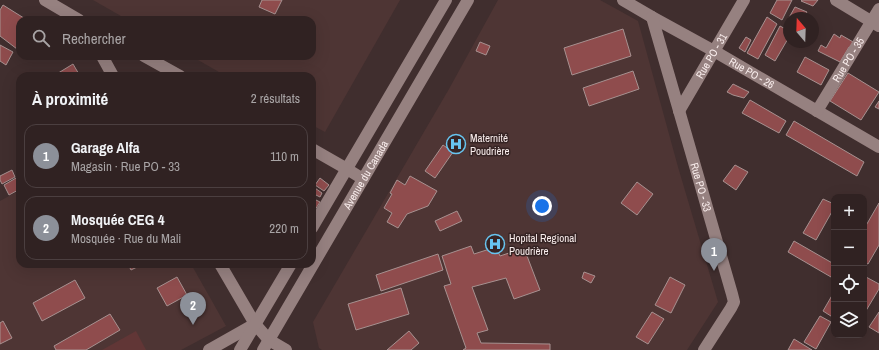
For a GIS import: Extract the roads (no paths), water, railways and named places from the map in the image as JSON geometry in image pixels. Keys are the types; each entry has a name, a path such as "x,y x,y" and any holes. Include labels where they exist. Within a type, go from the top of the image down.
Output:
{"street":[{"path":"45,0 72,16"},
{"name":"Avenue du Canada","path":"316,221 446,0"},
{"name":"Avenue du Canada","path":"316,259 468,0"},
{"name":"Rue PO - 26","path":"623,0 879,147"},
{"name":"Rue PO - 31","path":"679,111 744,0"},
{"path":"836,0 875,23"},
{"name":"Rue PO - 35","path":"817,111 875,23 879,9"},
{"name":"Rue PO - 33","path":"652,17 734,302 732,308 705,350"},
{"path":"104,60 111,72"},
{"path":"151,60 173,72"},
{"path":"316,151 363,179"},
{"path":"222,268 266,345 286,350"},
{"path":"240,350 288,268"},
{"name":"Avenue du Canada","path":"266,345 311,268"},
{"path":"209,350 255,324"}],"place":[{"name":"Maternité Poudrière","path":"456,144"},
{"name":"Hopital Regional Poudrière","path":"495,244"},
{"name":"Garage Alfa","path":"714,271"},
{"name":"Mosquée CEG 4","path":"193,325"}]}
